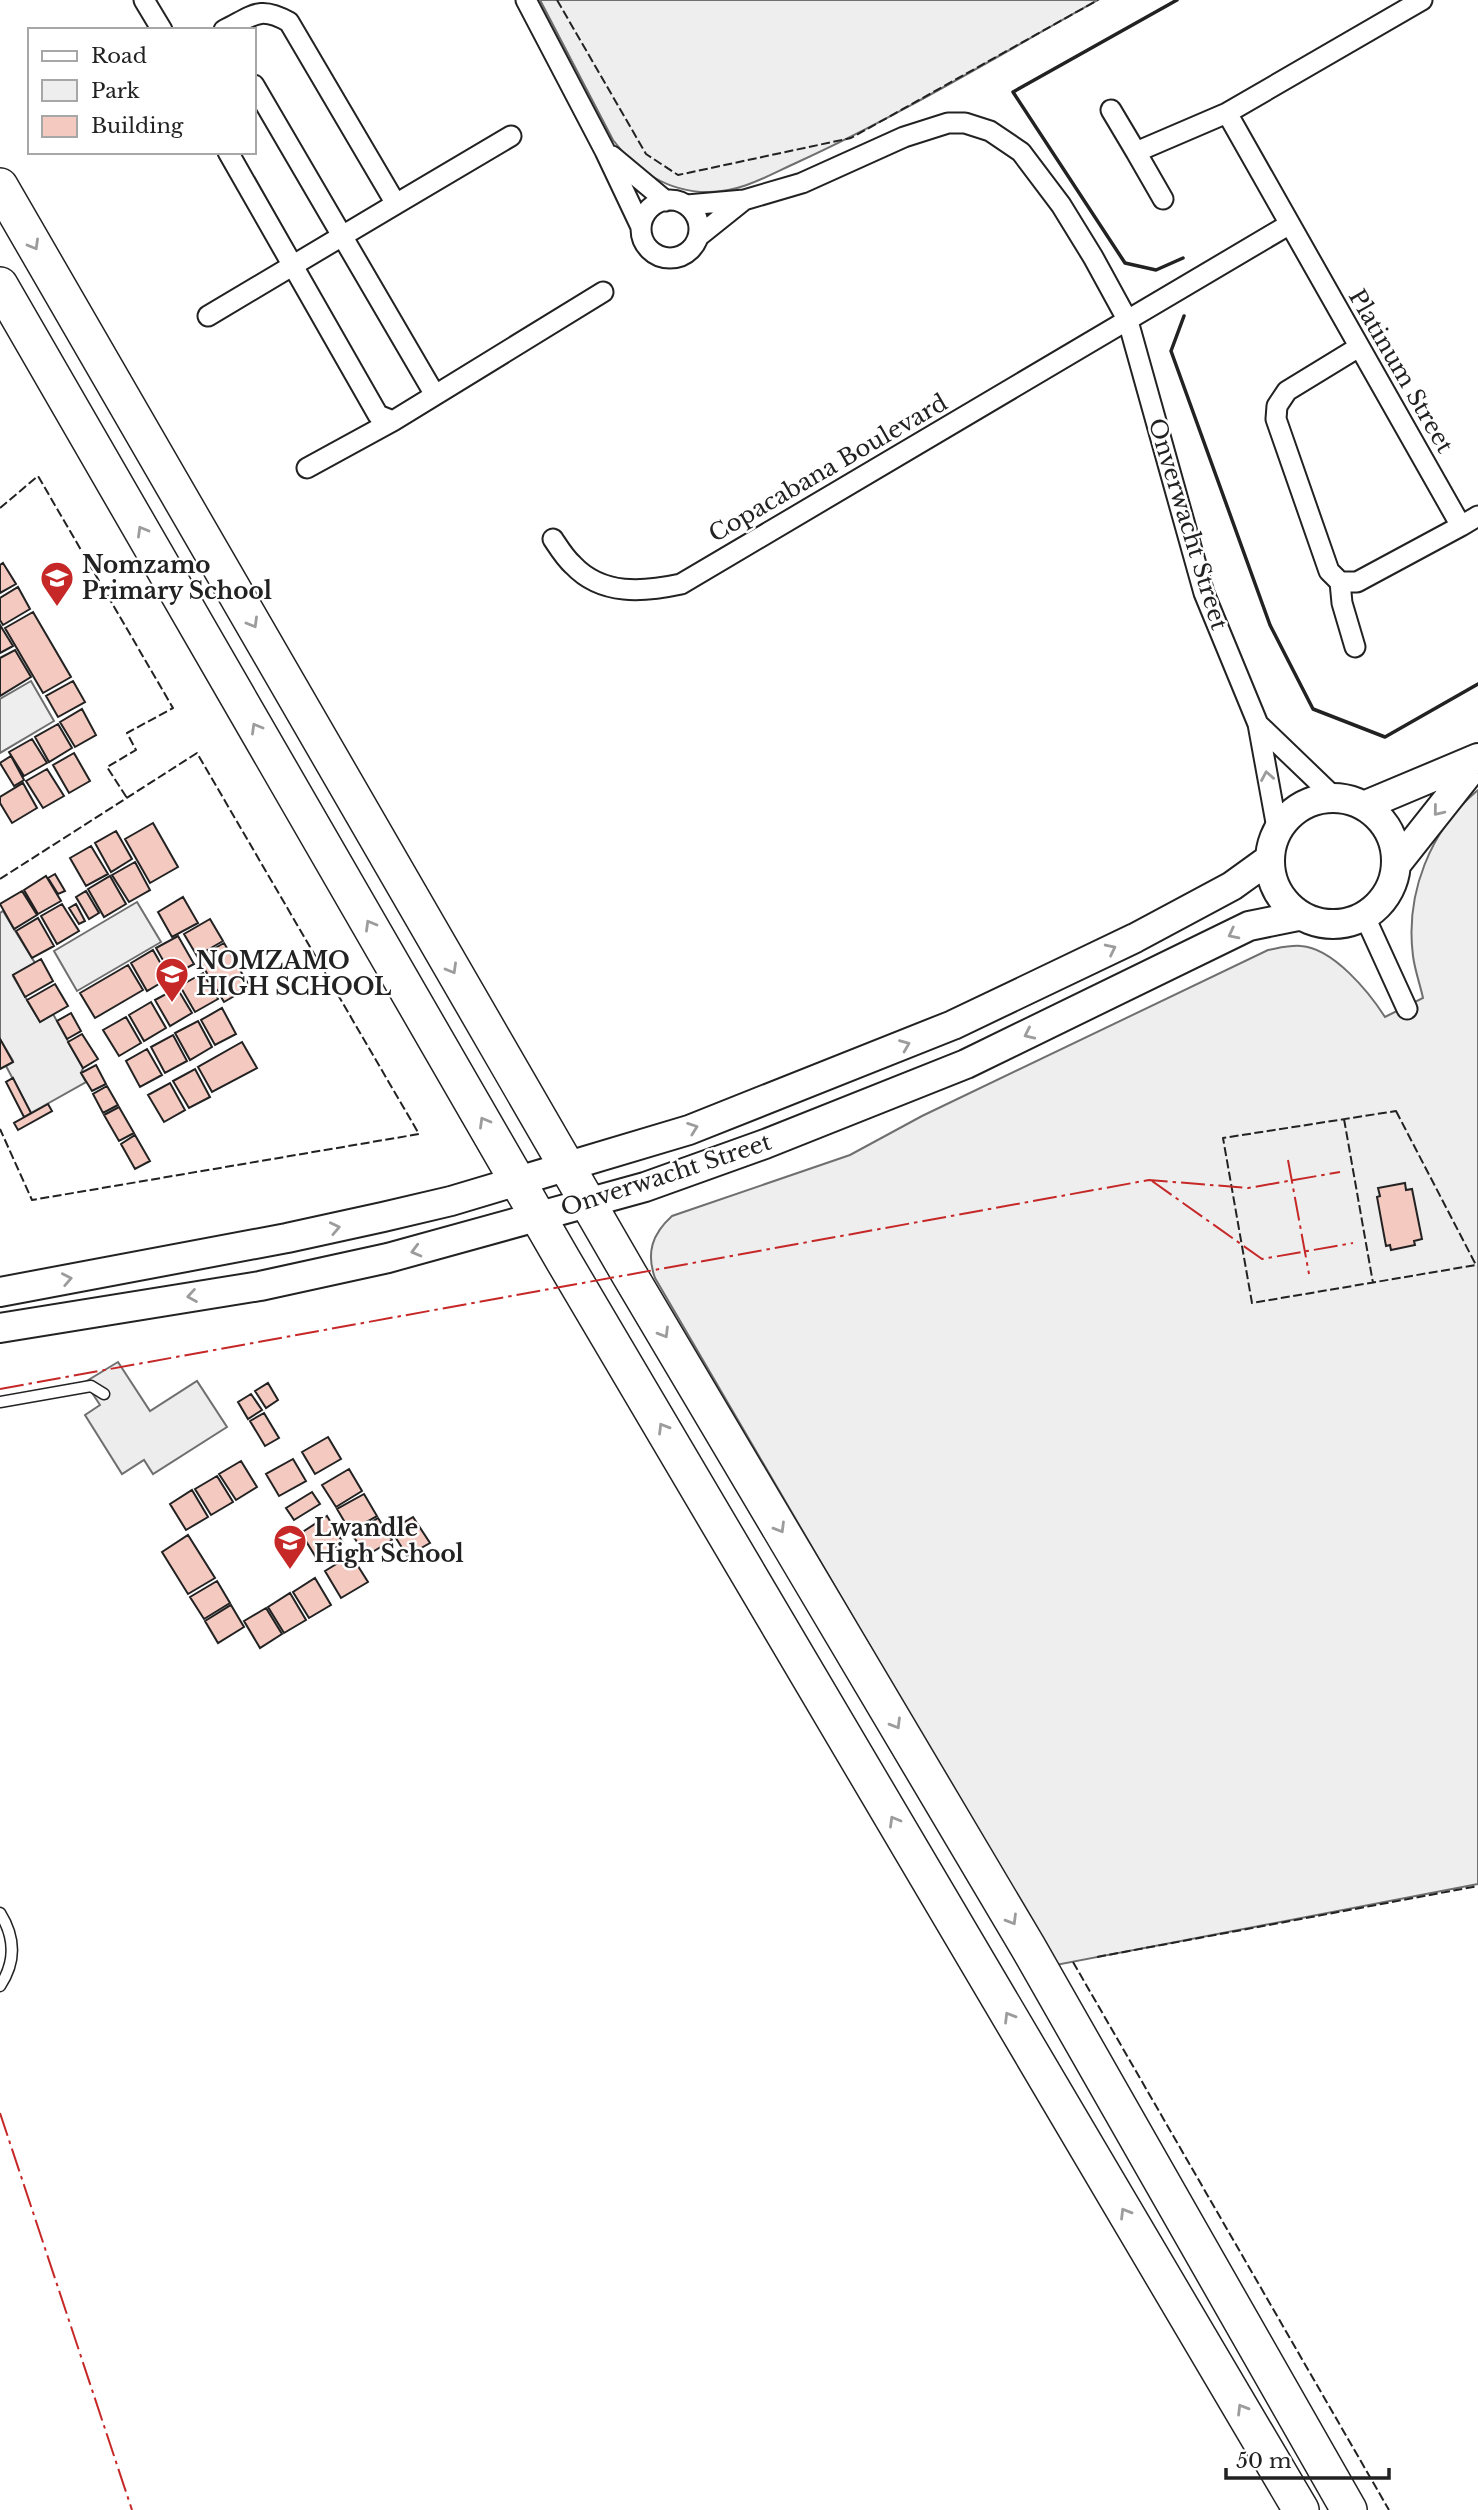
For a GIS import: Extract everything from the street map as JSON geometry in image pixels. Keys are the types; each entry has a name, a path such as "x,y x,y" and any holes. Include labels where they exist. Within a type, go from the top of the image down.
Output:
{"highway":[{"path":"0,186 567,1167 1028,1947 1349,2510"},
{"path":"0,285 563,1260 1301,2510"}],"street":[{"path":"144,0 161,28"},
{"path":"526,0 606,151 641,227 643,241 653,253 666,258 681,257 692,249 699,236 744,200"},
{"path":"1136,152 1227,113 1422,0"},
{"path":"228,28 258,13 272,13 289,22 396,204"},
{"path":"256,88 435,395"},
{"path":"1111,110 1163,199"},
{"name":"Platinum Street","path":"1227,113 1359,346 1469,521"},
{"name":"Onverwacht Street","path":"744,200 802,183 904,137 948,123 965,123 990,131 1021,152 1061,205 1128,321 1204,593 1258,724 1277,828"},
{"path":"208,316 511,136"},
{"path":"606,151 666,201 687,205 744,200"},
{"path":"229,154 378,415 393,421"},
{"path":"641,227 645,214 654,205 666,201"},
{"path":"687,205 697,218 699,236"},
{"path":"1128,321 1290,224"},
{"path":"307,468 393,421 603,292"},
{"name":"Copacabana Boulevard","path":"553,540 574,567 598,583 626,591 652,590 681,584 1128,321"},
{"path":"1355,647 1342,603 1340,582 1329,571 1276,419 1277,406 1287,391 1359,346"},
{"path":"1340,582 1357,582 1469,521"},
{"name":"Onverwacht Street","path":"1258,724 1333,796"},
{"path":"1366,805 1478,759"},
{"path":"1398,862 1389,829 1366,805 1333,796 1301,804 1277,828 1268,860 1276,892 1298,916 1332,926 1365,917 1389,894 1398,862 1478,759"},
{"name":"Onverwacht Street","path":"0,1292 286,1238 451,1201 689,1130 953,1025 1135,938 1232,886 1268,860"},
{"name":"Onverwacht Street","path":"0,1328 260,1286 388,1258 645,1187 851,1111 965,1064 1249,926 1298,916"},
{"path":"1365,917 1407,1009"}],"lane":[{"path":"0,1402 91,1386 104,1394"},
{"path":"0,1913 8,1927 13,1952 7,1975 0,1986"}],"green space":[{"path":"540,0 1098,0 912,105 836,144 754,182 731,190 707,192 666,183 642,170 622,151 613,140"},
{"path":"31,681 54,721 0,753 0,699"},
{"path":"1478,790 1478,1884 1056,1965 655,1278 651,1252 655,1237 672,1216 850,1155 922,1116 1268,950 1301,946 1325,954 1360,984 1385,1017 1423,998 1414,962 1412,933 1417,887 1424,865 1446,824"},
{"path":"137,902 161,942 77,991 54,951"}],"shaded area":[{"path":"3,911 35,963 13,976 40,1022 53,1014 83,1068 81,1073 86,1082 31,1113 6,1066 13,1061 0,1039 0,913"},
{"path":"118,1362 150,1411 197,1381 227,1427 153,1474 144,1460 122,1474 85,1415 100,1405 85,1382"}],"building":[{"path":"3,563 16,584 0,593 0,565"},
{"path":"18,587 30,609 3,625 0,620 0,598"},
{"path":"33,612 71,677 43,693 5,628"},
{"path":"0,625 13,646 0,653"},
{"path":"15,650 31,677 0,696 0,658"},
{"path":"73,681 85,702 58,717 46,696"},
{"path":"82,709 96,735 75,747 60,722"},
{"path":"58,724 72,748 49,762 35,737"},
{"path":"32,739 47,763 24,776 9,752"},
{"path":"74,753 90,781 69,793 53,765"},
{"path":"11,756 24,780 14,786 0,763"},
{"path":"47,769 64,796 43,808 26,781"},
{"path":"23,783 37,808 12,823 0,803 0,797"},
{"path":"153,823 178,867 150,883 125,839"},
{"path":"116,831 132,859 111,872 95,843"},
{"path":"91,846 108,874 86,886 70,858"},
{"path":"135,862 150,890 129,902 112,875"},
{"path":"55,874 65,891 58,894 48,878"},
{"path":"46,876 61,901 38,914 24,890"},
{"path":"110,876 126,904 104,917 88,889"},
{"path":"22,891 37,915 14,929 0,904"},
{"path":"86,891 99,913 89,919 76,897"},
{"path":"183,897 198,923 172,937 158,912"},
{"path":"62,904 79,931 57,944 41,916"},
{"path":"76,904 85,921 79,924 69,908"},
{"path":"38,918 54,946 32,958 16,931"},
{"path":"210,919 223,941 197,956 184,934"},
{"path":"178,936 194,964 172,976 156,948"},
{"path":"224,943 250,987 224,1002 198,958"},
{"path":"153,950 169,978 147,991 131,963"},
{"path":"41,959 53,981 25,997 13,975"},
{"path":"128,965 143,990 95,1018 80,993"},
{"path":"203,973 218,999 195,1012 180,986"},
{"path":"55,984 68,1006 40,1022 27,1000"},
{"path":"177,988 192,1013 170,1026 155,1000"},
{"path":"151,1002 166,1028 144,1041 129,1015"},
{"path":"222,1008 236,1034 215,1045 201,1020"},
{"path":"71,1013 81,1031 67,1039 57,1021"},
{"path":"126,1017 141,1043 119,1056 103,1030"},
{"path":"198,1021 212,1047 190,1060 175,1033"},
{"path":"82,1034 98,1059 83,1068 68,1042"},
{"path":"173,1035 187,1061 165,1073 151,1047"},
{"path":"0,1039 13,1062 0,1069"},
{"path":"242,1042 257,1068 212,1092 198,1067"},
{"path":"147,1049 162,1075 140,1087 126,1061"},
{"path":"96,1065 106,1084 92,1091 81,1073"},
{"path":"195,1069 210,1097 189,1108 173,1081"},
{"path":"13,1078 31,1113 24,1117 6,1082"},
{"path":"170,1083 185,1110 164,1122 148,1095"},
{"path":"107,1086 118,1105 103,1113 93,1094"},
{"path":"48,1104 52,1111 18,1130 14,1123"},
{"path":"119,1107 134,1133 119,1141 104,1115"},
{"path":"135,1135 150,1161 135,1169 121,1144"},
{"path":"1405,1183 1406,1190 1412,1189 1422,1239 1414,1241 1415,1245 1391,1250 1390,1245 1386,1246 1377,1197 1380,1196 1378,1188"},
{"path":"268,1383 278,1400 266,1408 255,1391"},
{"path":"251,1394 262,1410 248,1419 238,1402"},
{"path":"264,1413 279,1438 265,1446 250,1421"},
{"path":"328,1437 341,1459 315,1474 302,1452"},
{"path":"293,1459 306,1481 279,1496 266,1474"},
{"path":"241,1461 257,1487 236,1500 219,1474"},
{"path":"349,1469 362,1491 336,1507 322,1485"},
{"path":"217,1476 233,1502 211,1515 195,1489"},
{"path":"192,1490 208,1517 186,1530 170,1504"},
{"path":"312,1492 320,1504 294,1520 286,1508"},
{"path":"364,1494 377,1516 350,1531 337,1509"},
{"path":"327,1516 343,1543 317,1559 301,1533"},
{"path":"413,1517 430,1543 407,1556 391,1530"},
{"path":"378,1518 392,1540 366,1556 352,1534"},
{"path":"188,1535 215,1578 188,1594 162,1552"},
{"path":"351,1555 368,1582 341,1598 325,1571"},
{"path":"315,1578 331,1605 309,1618 293,1592"},
{"path":"217,1581 230,1603 204,1619 190,1597"},
{"path":"290,1593 306,1620 284,1633 268,1607"},
{"path":"231,1605 244,1627 218,1643 205,1621"},
{"path":"266,1608 282,1634 260,1648 244,1621"}],"fence":[{"path":"557,0 646,154 678,175 851,138 1098,0"},
{"path":"0,508 38,476 173,708 127,733 136,750 107,767 127,798"},
{"path":"0,879 197,753 419,1134 32,1200 0,1129"},
{"path":"1396,1111 1476,1265 1252,1303 1223,1138 1396,1111"},
{"path":"1344,1119 1373,1283"},
{"path":"1097,1957 1478,1886"},
{"path":"1073,1962 1389,2510"}],"wall":[{"path":"1177,0 1013,92 1125,263 1156,270 1183,258"},
{"path":"1184,316 1171,351 1270,625 1313,709 1385,737 1478,684"}],"power":[{"path":"1288,1160 1309,1274"},
{"path":"0,1389 1149,1180 1248,1188 1340,1172"},
{"path":"1152,1181 1262,1259 1353,1243"},
{"path":"0,2113 132,2510"}],"place":[{"name":"Nomzamo Primary School","path":"57,608"},
{"name":"NOMZAMO HIGH SCHOOL","path":"172,1004"},
{"name":"Lwandle High School","path":"290,1571"}]}
